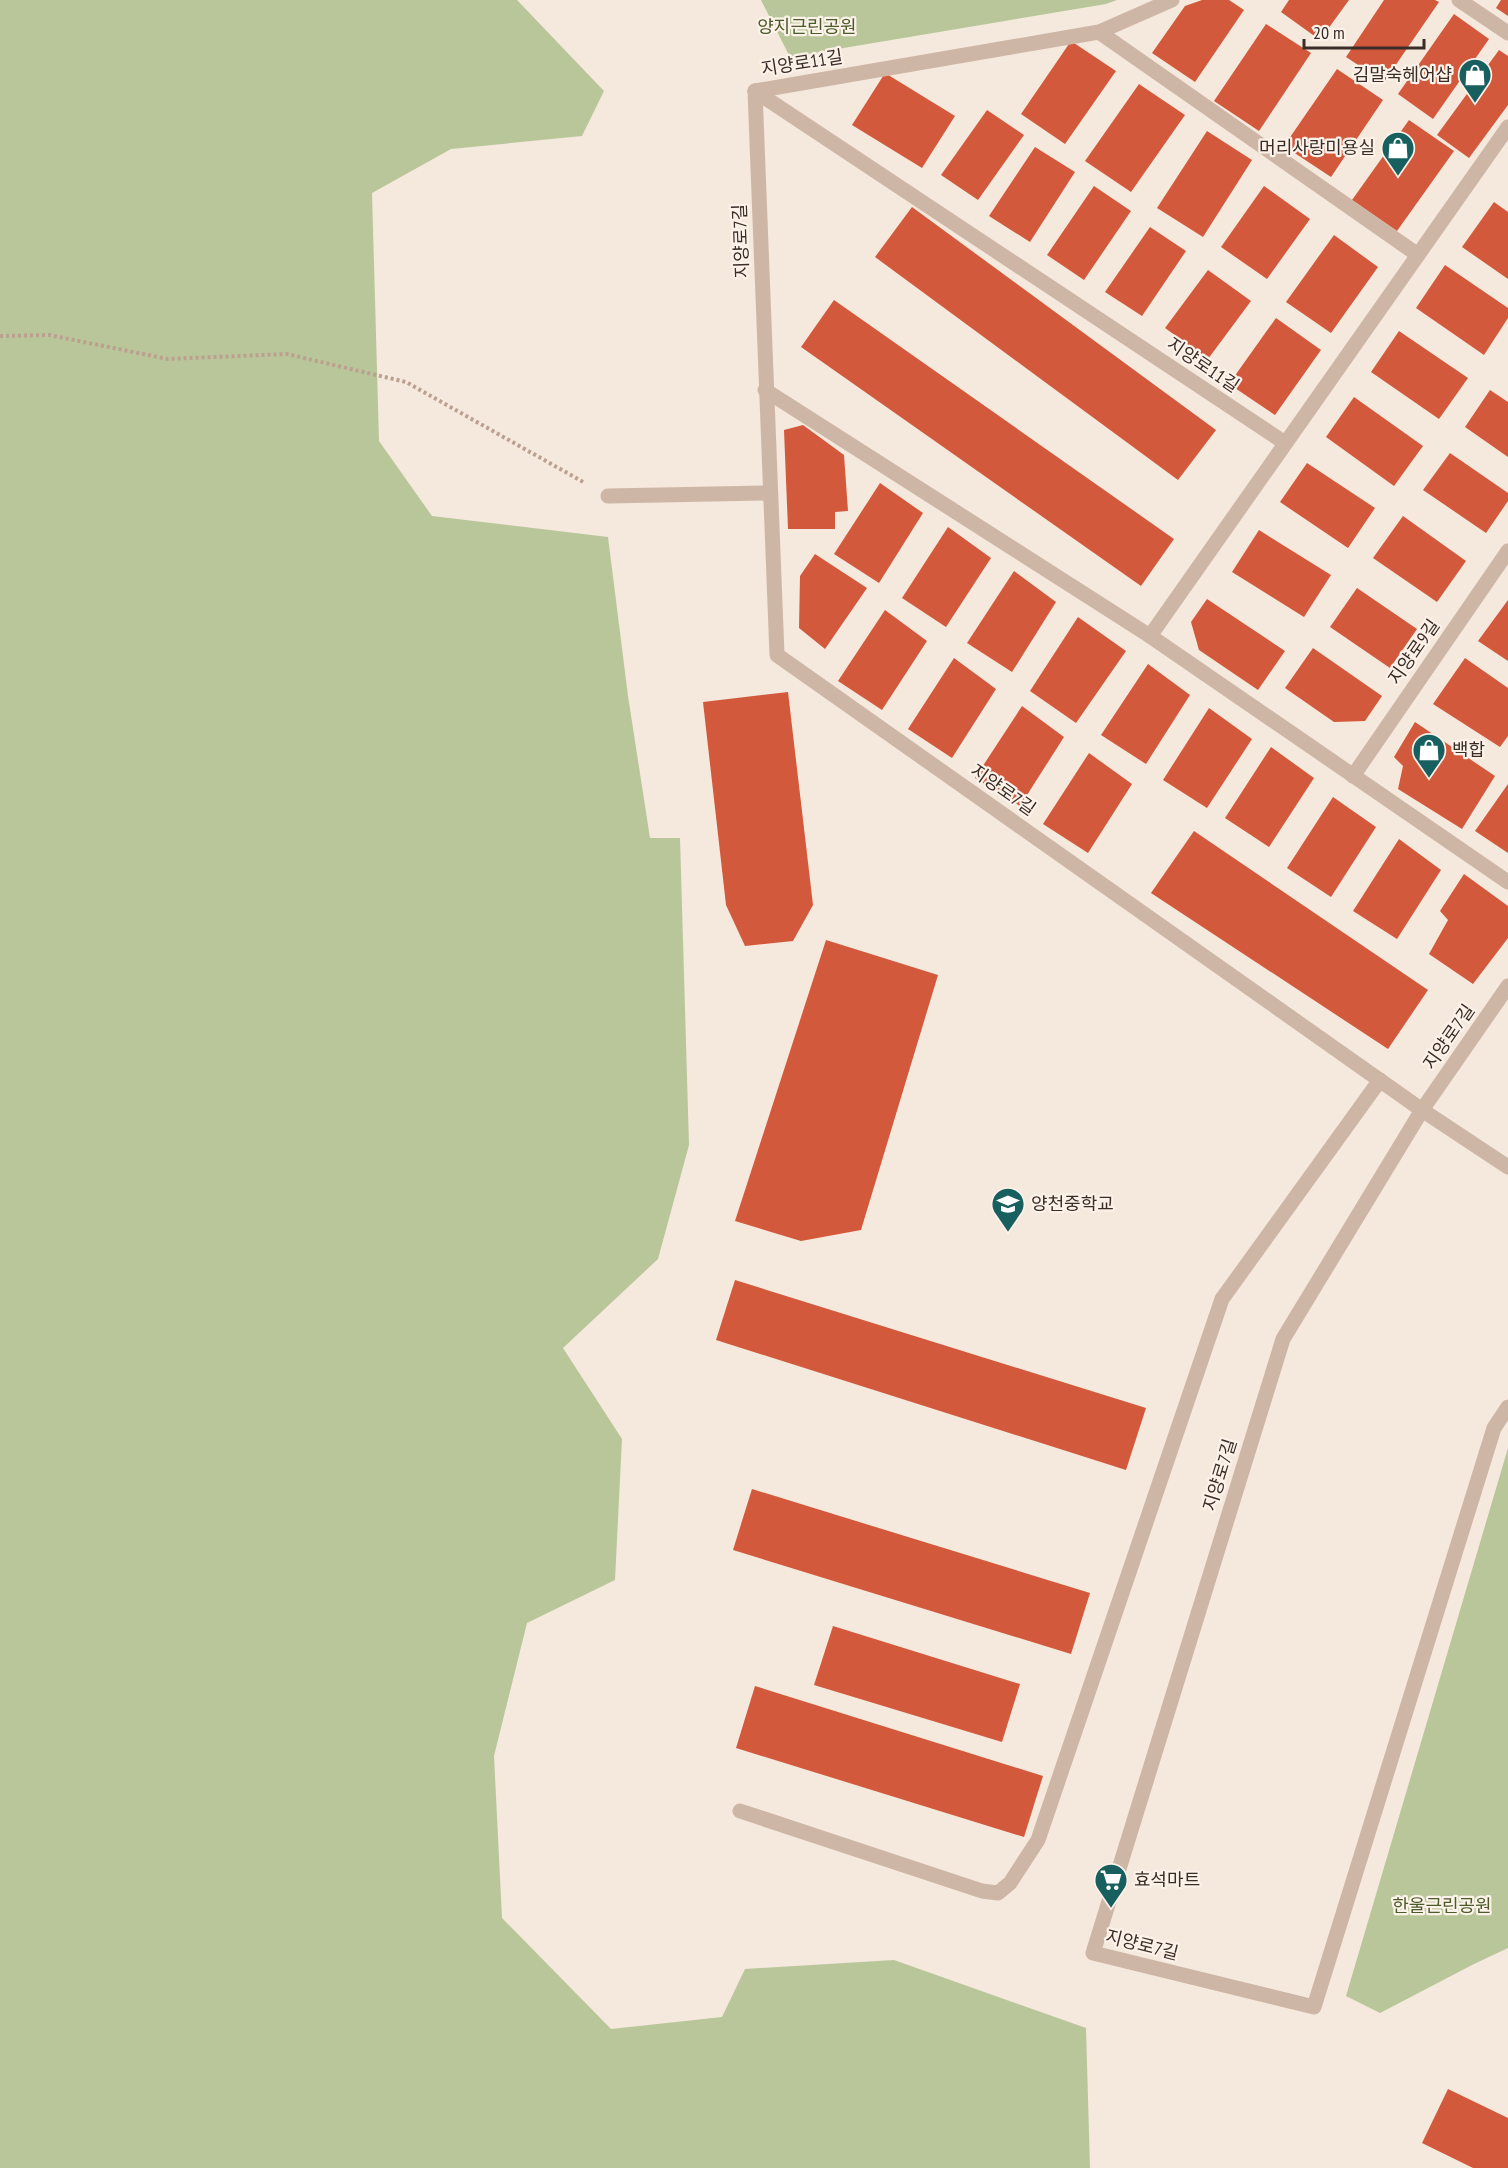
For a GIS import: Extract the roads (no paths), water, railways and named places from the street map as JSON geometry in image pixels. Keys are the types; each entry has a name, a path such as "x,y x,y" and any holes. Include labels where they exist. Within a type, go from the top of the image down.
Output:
{"street":[{"name":"지양로11길","path":"755,91 1099,32 1172,0"},
{"path":"1460,0 1508,33"},
{"path":"1099,32 1418,255"},
{"name":"지양로11길","path":"755,91 1285,443"},
{"name":"지양로7길","path":"755,91 777,655 1422,1110 1508,1167"},
{"path":"1150,636 1508,127"},
{"path":"765,390 1150,636 1508,882"},
{"path":"608,496 770,493"},
{"name":"지양로9길","path":"1353,776 1508,552"},
{"name":"지양로7길","path":"1508,986 1422,1110 1283,1338 1093,1953 1314,2007 1494,1428 1508,1407"},
{"path":"740,1811 982,1891 998,1893 1010,1883 1038,1840 1222,1299 1380,1080"}],"place":[{"name":"김말숙헤어샵","path":"1475,104"},
{"name":"머리사랑미용실","path":"1398,177"},
{"name":"백합","path":"1429,779"},
{"name":"양천중학교","path":"1008,1233"},
{"name":"효석마트","path":"1111,1909"}],"park label":[{"name":"양지근린공원","path":"807,27"},
{"name":"한울근린공원","path":"1442,1906"}]}
